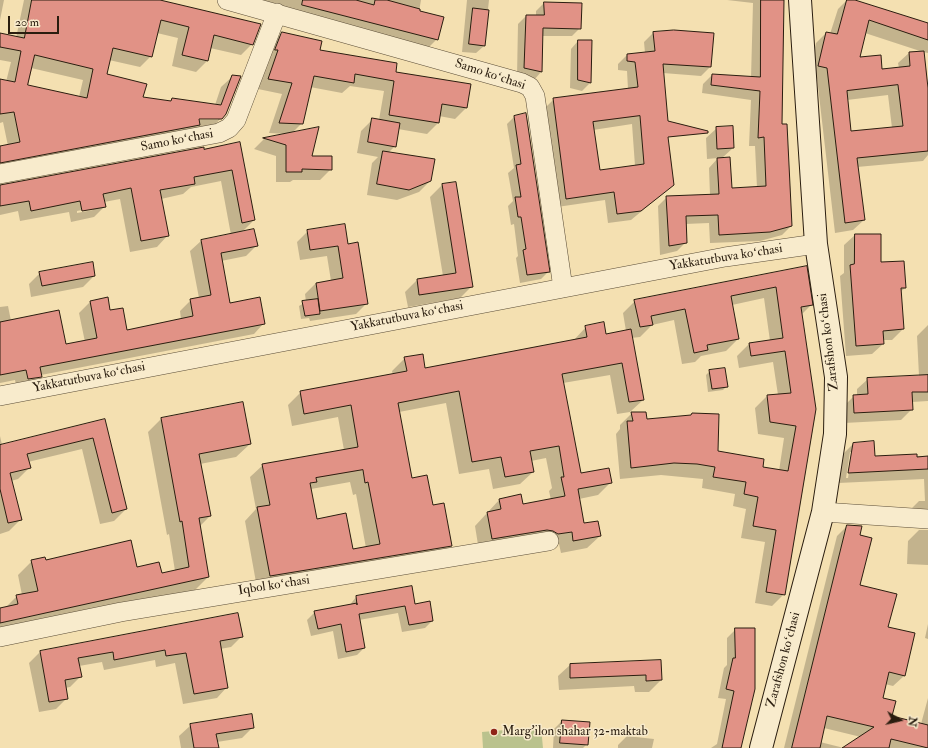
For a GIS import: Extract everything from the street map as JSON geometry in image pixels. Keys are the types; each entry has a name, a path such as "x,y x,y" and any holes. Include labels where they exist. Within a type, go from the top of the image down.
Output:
{"main road":[{"name":"Zarafshon koʻchasi","path":"761,748 823,512 835,434 836,377 816,244 800,0"}],"street":[{"name":"Samo koʻchasi","path":"227,0 522,83 530,87 535,96 564,288"},
{"name":"Samo koʻchasi","path":"0,174 219,133 236,120 277,13"},
{"name":"Yakkatutbuva koʻchasi","path":"0,396 725,257 816,244"},
{"path":"823,512 928,519"},
{"name":"Iqbol koʻchasi","path":"0,637 121,612 549,542"}],"green space":[{"path":"541,727 543,748 483,748 482,732"}],"building":[{"path":"32,0 160,0 261,24 253,45 214,35 208,61 182,55 189,27 161,20 152,57 113,48 107,74 147,84 143,97 171,101 172,98 221,105 232,75 241,76 226,114 222,119 199,119 200,125 0,163 0,146 20,142 14,112 0,114 0,79 15,82 21,51 0,47 0,33 24,38","holes":["35,55 93,69 87,98 28,85"]},
{"path":"303,0 356,0 374,5 375,0 387,0 444,17 438,40 302,5"},
{"path":"761,0 784,0 782,124 787,124 792,226 770,232 719,235 718,215 686,216 687,243 669,246 666,196 719,194 717,158 730,157 732,188 766,186 764,137 758,138 760,91 711,85 712,74 760,77"},
{"path":"847,0 855,0 928,23 928,40 869,20 860,57 881,55 882,69 910,66 909,52 924,51 928,88 928,151 857,158 865,220 845,223 827,68 818,66 826,32 837,34","holes":["898,85 903,126 851,131 847,91"]},
{"path":"544,2 582,3 581,29 543,28 542,72 524,68 526,15 544,15"},
{"path":"473,8 489,10 485,46 469,44"},
{"path":"674,30 714,33 711,67 663,64 668,121 708,131 708,133 668,137 674,185 641,211 617,214 614,192 566,199 553,98 638,87 635,62 627,61 627,54 655,51 653,32","holes":["640,116 644,164 600,170 593,122"]},
{"path":"282,32 322,41 320,50 397,63 396,72 471,84 467,108 442,104 439,123 389,115 394,81 355,74 354,83 314,76 303,124 279,123 292,83 268,79 278,50 275,50"},
{"path":"578,40 592,40 591,83 578,80"},
{"path":"526,113 550,272 527,275 523,250 526,249 521,217 518,217 515,197 521,197 516,165 521,164 514,116"},
{"path":"372,118 400,123 396,147 368,142"},
{"path":"733,126 734,148 717,149 716,127"},
{"path":"319,127 312,156 332,156 332,170 302,169 302,172 286,172 286,145 263,138"},
{"path":"240,142 255,220 242,223 232,170 194,177 195,184 160,190 169,236 141,241 131,188 103,194 106,207 82,211 80,201 31,211 29,201 0,206 0,185 204,147 204,149"},
{"path":"383,151 435,159 431,181 409,190 377,184"},
{"path":"456,182 473,287 419,295 417,279 456,273 442,184"},
{"path":"345,224 348,244 358,242 368,304 320,311 316,283 343,278 338,246 310,250 307,230"},
{"path":"254,229 258,246 221,253 230,303 260,297 265,324 40,367 42,377 28,379 26,370 0,375 0,322 59,310 66,344 97,338 90,301 108,297 110,310 123,308 127,330 193,316 190,299 211,295 201,240"},
{"path":"855,234 881,234 881,262 904,261 906,288 901,288 904,329 883,331 884,344 856,346 850,265 854,264"},
{"path":"93,262 95,276 42,286 39,272"},
{"path":"807,266 813,305 801,307 816,409 785,595 766,592 776,530 753,526 758,497 744,494 746,482 713,477 715,467 697,464 674,463 631,468 627,421 633,421 631,412 646,412 647,419 691,415 692,413 719,414 718,451 764,459 763,467 788,471 796,426 770,422 767,395 791,393 785,351 751,356 749,343 783,338 776,287 731,296 739,339 707,345 708,350 694,353 685,309 651,316 653,325 640,327 634,300"},
{"path":"318,299 320,314 305,316 302,301"},
{"path":"604,322 606,334 631,329 644,400 629,402 622,363 562,374 581,473 609,468 612,483 578,489 584,523 598,521 601,536 573,541 572,532 558,534 547,530 492,539 487,512 501,509 499,499 521,494 523,504 565,496 561,477 564,477 559,446 530,451 534,472 505,477 501,457 472,462 459,391 398,403 412,478 427,475 433,505 444,503 452,546 270,576 257,507 270,505 262,464 358,447 351,405 304,414 300,391 407,371 404,357 423,354 425,368 587,337 585,326","holes":["363,470 365,483 368,482 380,544 353,549 346,513 317,519 310,483 317,482 316,478"]},
{"path":"725,368 728,387 712,389 709,370"},
{"path":"928,375 928,392 912,392 913,410 854,413 853,395 868,394 867,378"},
{"path":"243,402 251,444 199,454 211,516 199,518 209,577 0,623 0,608 18,604 16,595 38,591 31,560 45,557 46,560 131,540 137,567 159,562 162,573 189,567 182,521 180,522 161,418"},
{"path":"105,419 127,509 112,513 93,438 27,454 31,468 10,473 22,520 8,523 0,489 0,445"},
{"path":"874,441 875,456 917,454 917,457 928,456 928,469 848,473 853,443"},
{"path":"847,525 862,526 860,535 872,538 860,585 897,594 888,627 915,633 905,676 889,672 883,698 896,701 892,716 928,725 928,748 891,739 889,748 842,748 874,727 827,716 820,748 792,748"},
{"path":"412,586 415,604 430,601 433,621 409,625 405,606 359,614 365,648 346,652 341,624 318,629 314,611 357,603 356,596"},
{"path":"238,613 243,637 220,641 228,688 194,694 186,653 166,656 165,650 114,660 113,652 78,658 82,677 65,680 68,699 49,702 40,651"},
{"path":"735,628 755,628 755,689 741,748 722,748 734,691 726,689 733,658 735,658"},
{"path":"661,660 662,680 646,681 646,675 570,678 570,664"},
{"path":"252,714 254,728 216,734 219,748 194,748 190,724"},
{"path":"562,720 590,722 588,745 560,743"}],"place":[{"name":"Marg'ilon shahar 32-maktab","path":"494,732"}]}
